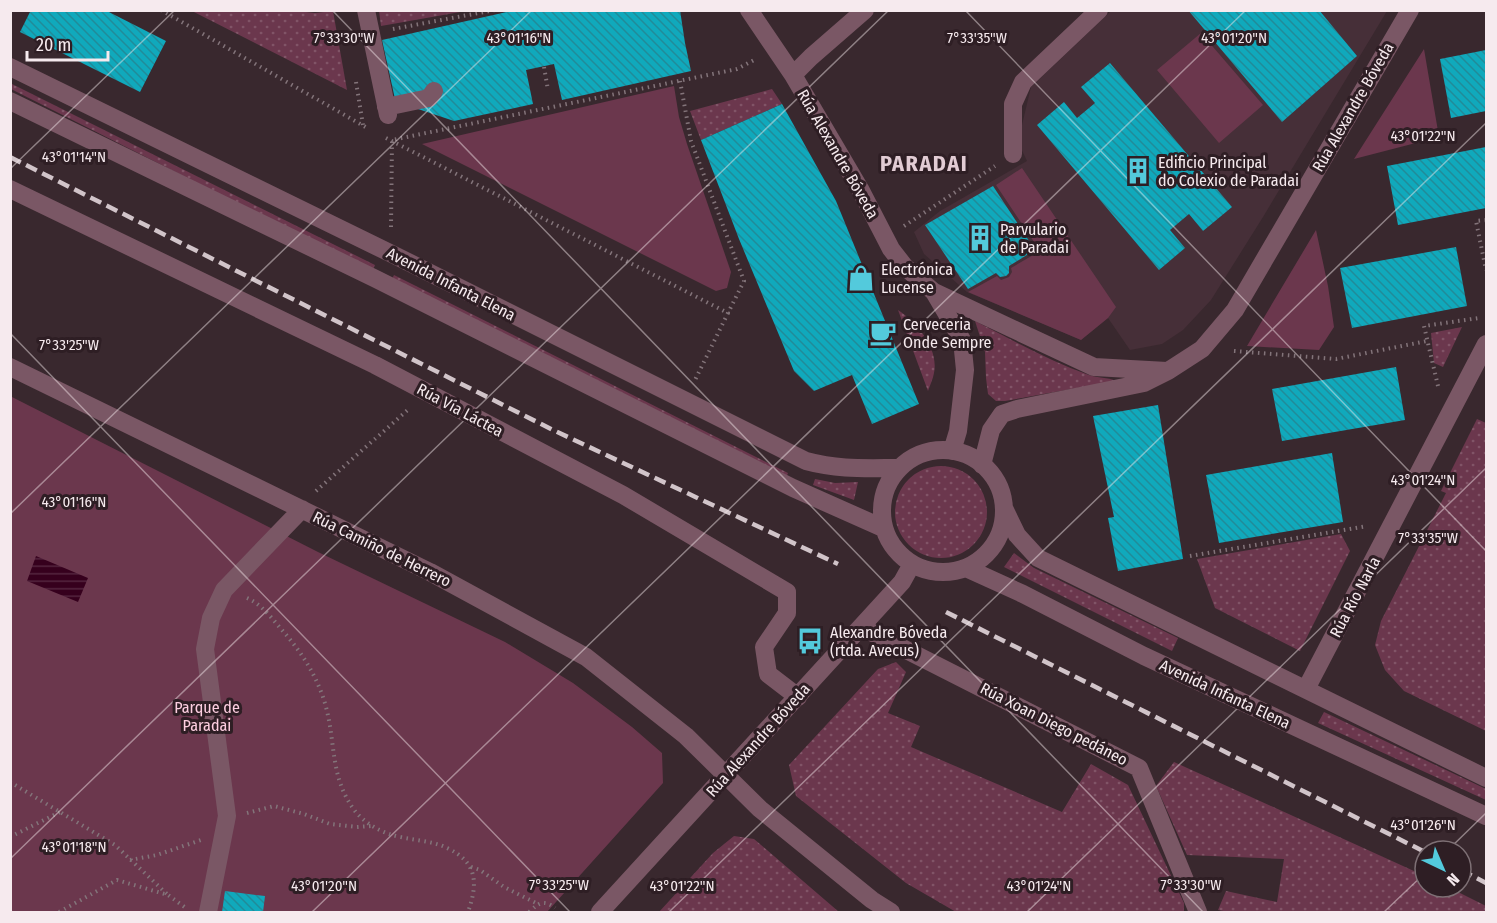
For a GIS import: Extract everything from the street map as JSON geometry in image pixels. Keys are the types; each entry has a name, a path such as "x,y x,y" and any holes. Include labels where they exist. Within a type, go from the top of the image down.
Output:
{"street":[{"path":"366,10 387,111 429,98 435,91"},
{"name":"Rúa Alexandre Bóveda","path":"749,10 793,75 860,189 891,249 905,267 934,292 1094,367 1167,371"},
{"path":"793,75 865,10"},
{"path":"1013,154 1013,104 1023,82 1099,10"},
{"name":"Rúa Alexandre Bóveda","path":"981,465 991,430 1002,414 1144,383 1202,349 1235,310 1410,10"},
{"name":"Avenida Infanta Elena","path":"10,67 806,461 849,469 900,468"},
{"name":"Avenida Infanta Elena","path":"10,101 387,284 793,488 883,528"},
{"name":"Rúa Vía Láctea","path":"10,189 375,365 623,495 787,592 787,613 764,647 768,674 798,697"},
{"name":"Rúa Alexandre Bóveda","path":"934,292 962,340 966,370 958,431 952,451"},
{"name":"Rúa Río Narla","path":"1306,690 1486,344"},
{"name":"Rúa Camiño de Herrero","path":"10,367 430,572 586,657 686,736 725,776"},
{"path":"1004,508 1002,527 995,544 982,558 966,568 948,573 929,571 912,564 897,553 883,528 883,500 889,483 900,468 915,457 933,451 952,451 972,457 990,471 1000,489 1004,508 1017,535 1038,558 1486,777"},
{"path":"208,912 227,816 205,649 211,618 224,590 302,509"},
{"name":"Rúa Alexandre Bóveda","path":"600,912 902,582 912,564"},
{"name":"Avenida Infanta Elena","path":"966,568 1023,594 1164,666 1486,816"},
{"name":"Rúa Xoan Diego pedáneo","path":"861,627 1139,768 1197,912"},
{"path":"725,776 765,813 872,900 891,912"}],"path":[{"path":"370,34 495,10"},
{"path":"165,11 373,131"},
{"path":"392,140 737,69 756,59"},
{"path":"544,66 548,90"},
{"path":"680,81 691,141 744,281 695,380"},
{"path":"382,136 728,313"},
{"path":"391,227 392,140"},
{"path":"901,228 1013,154"},
{"path":"1486,220 1476,221 1486,270"},
{"path":"1440,396 1424,326 1479,318"},
{"path":"1234,351 1336,360 1427,341"},
{"path":"316,491 427,393"},
{"path":"1190,556 1376,525"},
{"path":"224,590 250,600 265,611 296,646 314,676 326,707 340,786 356,813 372,826 388,834 446,847 464,858 473,873 473,888 468,912"},
{"path":"10,782 115,845 168,895 191,912"},
{"path":"130,860 157,855 224,832 242,814 274,806 330,824 372,826"},
{"path":"10,837 60,812"},
{"path":"470,867 480,870 504,887 538,904"},
{"path":"59,912 117,880 168,895"},
{"path":"529,912 538,904 543,903 550,903 555,908"}],"shaded area":[{"path":"1111,11 1387,11 1211,300 1183,330 1162,344 1130,350 1108,318 1081,340 967,292 924,254 914,232 940,211 1027,161 1018,142 1031,87"},
{"path":"36,556 88,578 78,602 27,581"}],"green space":[{"path":"379,10 466,11 381,26"},
{"path":"192,11 315,13 333,11 347,90"},
{"path":"1201,33 1263,105 1219,143 1157,70"},
{"path":"1424,49 1439,137 1354,159"},
{"path":"10,83 375,265 372,271 11,89"},
{"path":"674,86 679,117 687,144 731,272 727,288 716,291 422,144"},
{"path":"772,89 782,104 701,140 690,111"},
{"path":"1022,168 1116,307 1108,318 1081,340 968,292 997,276 1001,280 1009,277 1012,272 1011,268 1040,251 996,185"},
{"path":"1316,230 1334,327 1319,350 1247,346"},
{"path":"394,275 788,473 786,478 391,281"},
{"path":"898,310 919,329 933,354 934,373 928,391"},
{"path":"975,321 1060,363 1089,375 1116,381 996,401 988,394 985,352"},
{"path":"1462,327 1443,367 1434,363 1431,333"},
{"name":"Parque de Paradai","path":"10,396 318,552 505,642 573,683 632,727 662,753 663,783 547,912 11,912"},
{"path":"1477,419 1486,423 1486,731 1404,691 1385,670 1375,645 1381,621 1446,493 1441,491"},
{"path":"932,466 950,466 967,473 980,486 987,503 987,521 980,538 967,551 950,558 932,558 915,551 902,538 895,521 895,503 902,486 915,473"},
{"path":"815,479 835,483 858,482 854,500 813,485"},
{"path":"1341,534 1350,551 1300,651 1215,608 1197,559"},
{"path":"1014,553 1034,568 1178,638 1172,651 1004,567"},
{"path":"896,662 906,672 888,713 920,726 911,747 1062,812 1091,764 1128,785 1184,903 1184,912 956,912 906,883 796,796 789,765 878,669"},
{"path":"1324,712 1486,789 1486,800 1318,723"},
{"path":"1174,762 1413,871 1413,899 1472,899 1486,906 1486,912 1229,912 1218,910 1226,891 1277,902 1284,859 1187,855 1156,786"},
{"path":"734,836 754,839 839,912 659,912 713,853"}],"building":[{"path":"31,10 105,10 166,41 140,92 20,32"},
{"path":"515,10 680,10 691,71 562,100 554,64 526,70 533,104 454,121 395,99 382,40"},
{"path":"1188,10 1319,10 1357,56 1282,122"},
{"path":"1486,50 1486,111 1451,118 1440,59"},
{"name":"Edificio Principal do Colexio de Paradai","path":"1110,63 1232,207 1203,231 1189,214 1170,230 1185,248 1159,270 1037,125 1064,102 1077,118 1095,103 1081,87"},
{"path":"782,104 836,201 919,404 872,424 852,375 814,391 794,371 701,140"},
{"path":"1486,147 1486,208 1398,225 1387,166"},
{"name":"Parvulario de Paradai","path":"993,186 1035,250 1009,266 1009,273 1006,276 1000,277 996,273 968,289 925,225"},
{"path":"1456,247 1467,306 1352,328 1340,268"},
{"path":"1396,367 1405,420 1282,441 1272,389"},
{"path":"1158,405 1183,559 1118,571 1108,518 1114,517 1093,416"},
{"path":"1332,453 1343,522 1219,543 1206,475"},
{"path":"225,891 265,896 263,912 222,912"}],"railway":[{"path":"10,157 553,430 838,564"},
{"path":"946,612 1413,846"},
{"path":"1473,876 1486,883"}],"place":[{"name":"Edificio Principal do Colexio de Paradai","path":"1138,171"},
{"name":"Parvulario de Paradai","path":"980,238"},
{"name":"Electrónica Lucense","path":"861,278"},
{"name":"Cerveceria Onde Sempre","path":"883,333"},
{"name":"Alexandre Bóveda (rtda. Avecus)","path":"810,641"}],"district":[{"name":"PARADAI","path":"924,163"}]}
